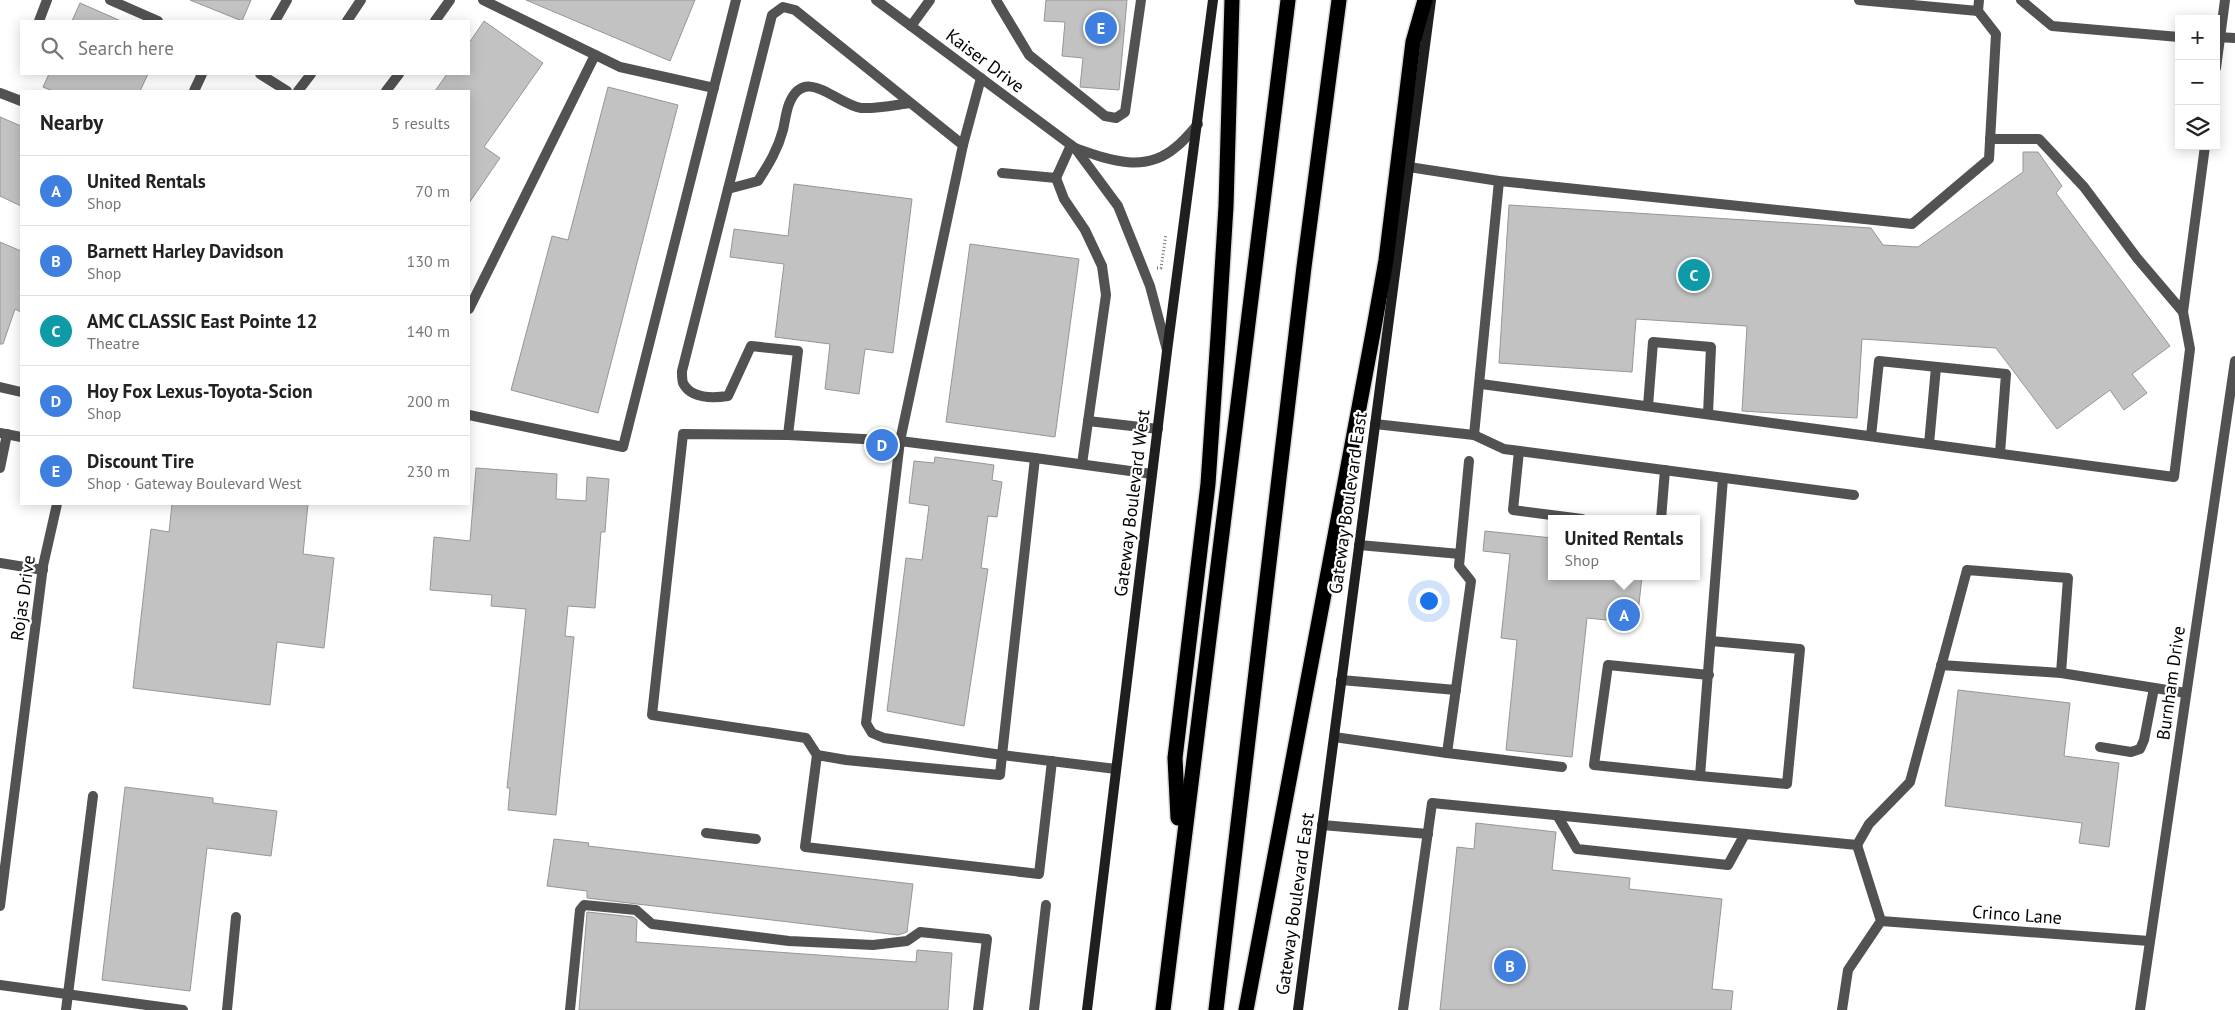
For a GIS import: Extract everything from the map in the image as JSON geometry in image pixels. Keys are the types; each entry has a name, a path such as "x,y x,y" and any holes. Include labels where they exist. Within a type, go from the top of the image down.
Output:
{"highway":[{"path":"1181,857 1175,758 1208,484 1226,206 1232,0"},
{"path":"1162,1010 1288,0"},
{"path":"1216,1010 1304,267 1339,0"},
{"path":"1246,1010 1386,260 1412,42 1425,0"}],"main road":[{"name":"Gateway Boulevard West","path":"1087,1010 1167,351 1213,0"},
{"name":"Gateway Boulevard East","path":"1298,1010 1431,0"}],"street":[{"path":"39,20 47,0"},
{"path":"110,0 156,20"},
{"path":"276,20 287,0"},
{"path":"348,20 361,0"},
{"path":"436,20 450,0"},
{"path":"483,0 620,67 714,88"},
{"path":"470,415 623,447 736,0"},
{"name":"Kaiser Drive","path":"876,0 1073,147 1118,206 1150,286 1167,351"},
{"path":"911,26 930,0"},
{"path":"996,0 1029,55 1105,116 1116,118 1125,112 1142,0"},
{"path":"1859,0 1978,11"},
{"path":"1409,167 1499,181 1912,224 1989,159 1996,34 1978,11 1979,0"},
{"path":"2021,0 2052,26 2175,37"},
{"path":"2220,26 2225,0"},
{"path":"788,435 798,352 751,346 728,396 712,398 693,394 683,383 682,371 772,15 783,7 795,10 963,145"},
{"path":"2220,37 2235,38"},
{"path":"470,307 595,55"},
{"path":"194,90 202,75"},
{"path":"262,75 285,90"},
{"path":"299,90 310,75"},
{"path":"387,90 398,75"},
{"path":"981,78 963,145 900,441 866,722 872,732 884,738 1116,769"},
{"path":"728,189 758,181 774,157 789,104 796,93 808,86 823,88 842,101 860,108 910,103"},
{"path":"0,93 20,101"},
{"name":"Kaiser Drive","path":"1073,147 1114,162 1133,164 1145,162 1176,148 1198,124"},
{"path":"1990,139 2039,139 2084,188 2137,258 2183,312"},
{"path":"1073,147 1056,178 1064,199 1085,230 1102,266 1106,294 1082,464"},
{"path":"1480,384 2174,477 2190,349 2183,312 2205,150"},
{"path":"1002,173 1056,178"},
{"path":"1474,435 1499,181"},
{"path":"1648,406 1653,342 1711,347 1708,414"},
{"path":"1871,436 1878,361 2006,374 2000,453"},
{"name":"Burnham Drive","path":"2140,1010 2235,361"},
{"path":"1929,444 1936,367"},
{"path":"0,387 20,392"},
{"path":"1088,421 1158,430"},
{"path":"1375,424 1474,435 1504,449 1854,495"},
{"path":"0,468 3,433 20,437"},
{"path":"1052,761 1039,874 806,847 818,755 806,738 652,715 683,434 788,435 900,441 1152,474"},
{"path":"1519,450 1513,510 1551,515"},
{"path":"818,755 846,760 1000,774 1034,458"},
{"path":"1447,753 1471,581 1458,566 1469,461"},
{"path":"1661,515 1665,470"},
{"path":"1700,776 1723,478"},
{"name":"Rojas Drive","path":"0,906 43,570 57,505"},
{"path":"1359,545 1460,554"},
{"path":"0,563 43,570"},
{"path":"1842,1010 1848,970 1881,921 1857,845 1869,824 1910,782 1967,570 2068,578 2061,674"},
{"path":"1709,675 1608,665 1594,765 1788,784 1800,649 1711,641"},
{"path":"1941,665 2061,674 2186,693"},
{"path":"1341,680 1456,690"},
{"path":"2100,747 2131,752 2140,750 2144,740 2154,688"},
{"path":"1334,737 1562,767"},
{"path":"66,1010 93,796"},
{"path":"1403,1010 1432,802 1857,845"},
{"path":"1557,815 1577,849 1718,864 1728,865 1745,834"},
{"path":"1322,825 1428,834"},
{"path":"706,834 756,840"},
{"path":"570,1010 580,910 584,905 636,910 652,924 789,941 873,945 907,940 920,932 987,939 978,1010"},
{"path":"1034,1010 1046,906"},
{"path":"227,1010 236,917"},
{"name":"Crinco Lane","path":"1881,921 2150,941"},
{"path":"0,985 183,1010"}],"path":[{"path":"1152,268 1161,268 1166,232"}],"building":[{"path":"190,0 251,0 242,20"},
{"path":"526,0 695,0 670,61"},
{"path":"1046,0 1127,0 1119,90 1080,87 1083,58 1062,56 1065,22 1044,21"},
{"path":"80,3 119,20 72,20"},
{"path":"484,21 543,63 484,147 500,158 470,202 470,90 436,90 446,75 470,75 470,42"},
{"path":"49,75 148,75 140,90 50,90 43,87"},
{"path":"608,87 678,105 598,413 511,390 552,236 568,240"},
{"path":"0,117 20,126 20,206 0,196"},
{"path":"2023,152 2038,152 2062,186 2056,193 2170,346 2132,374 2147,393 2124,410 2110,390 2057,429 1996,348 1862,339 1857,418 1742,411 1747,326 1636,319 1632,372 1499,363 1509,205 1871,228 1883,245 1918,247 2023,172"},
{"path":"794,184 912,199 893,353 865,349 859,394 825,389 830,344 775,337 784,264 730,257 734,229 788,236"},
{"path":"0,242 20,251 20,312 15,309 3,344 0,344"},
{"path":"970,244 1079,259 1055,437 946,422"},
{"path":"935,457 994,465 992,480 1002,482 997,517 988,516 981,568 988,569 964,726 887,711 906,558 922,560 929,506 909,503 914,461 934,463"},
{"path":"476,468 557,474 556,499 586,501 587,477 609,479 605,532 601,532 595,608 568,606 565,636 574,637 556,815 508,810 510,788 507,788 526,609 491,606 492,595 430,590 434,537 470,541"},
{"path":"172,505 308,505 303,554 334,558 324,648 277,642 270,705 133,688 151,529 169,532"},
{"path":"1485,531 1548,538 1548,580 1642,580 1637,623 1587,618 1572,757 1506,750 1517,640 1501,638 1510,554 1483,551"},
{"path":"1958,690 2070,703 2064,756 2119,763 2109,847 2079,843 2082,823 1945,806"},
{"path":"125,787 213,798 213,803 277,811 271,856 207,848 190,991 102,980"},
{"path":"1476,823 1556,832 1552,870 1630,878 1629,889 1722,899 1712,989 1733,991 1731,1010 1440,1010 1457,847 1474,849"},
{"path":"554,839 589,843 588,846 913,884 907,932 898,935 587,898 587,891 547,886"},
{"path":"587,912 633,917 637,920 636,942 916,962 917,950 952,953 948,1010 579,1010"}],"place":[{"name":"Discount Tire","path":"1101,28"},
{"name":"AMC CLASSIC East Pointe 12","path":"1694,275"},
{"name":"Hoy Fox Lexus-Toyota-Scion","path":"882,445"},
{"name":"United Rentals","path":"1624,615"},
{"name":"Barnett Harley Davidson","path":"1510,966"}]}
